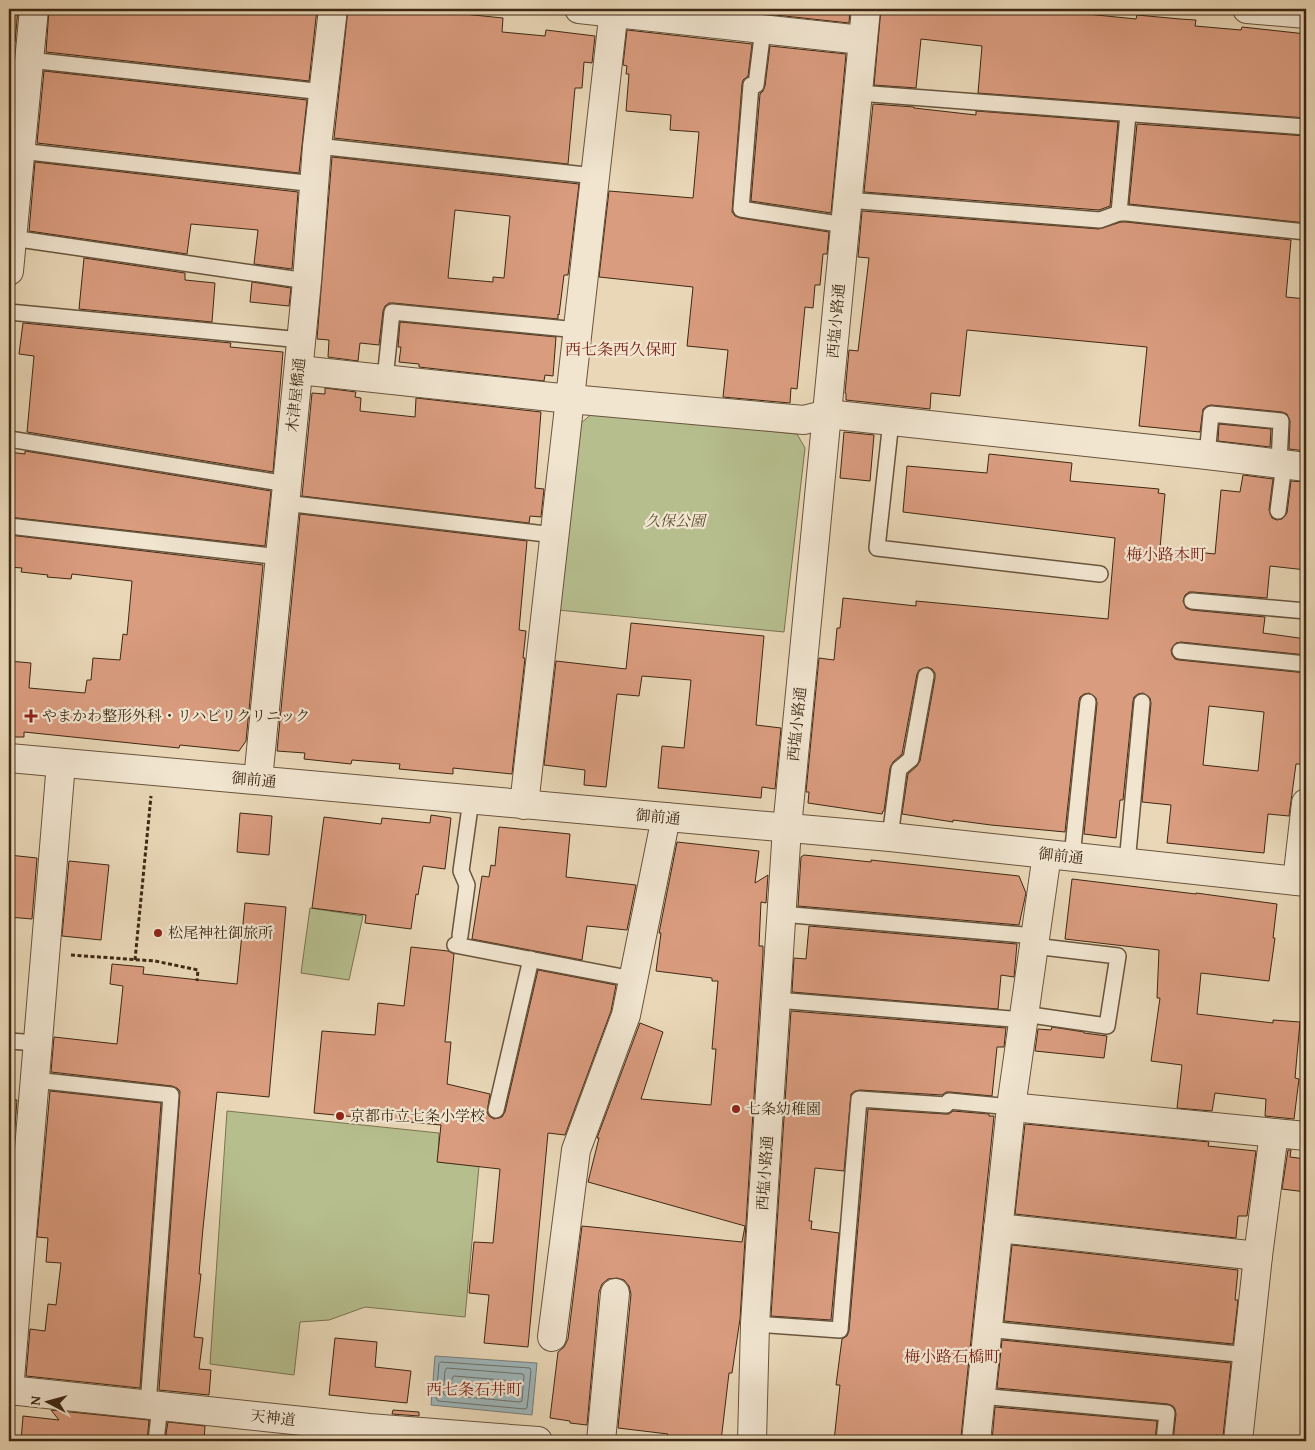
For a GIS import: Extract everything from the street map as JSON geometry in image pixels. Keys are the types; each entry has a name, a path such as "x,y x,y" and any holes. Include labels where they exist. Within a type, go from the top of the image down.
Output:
{"street":[{"path":"9,272 34,9"},
{"name":"木津屋橋通","path":"258,780 302,340 317,146 333,9"},
{"path":"578,9 749,21 862,40"},
{"name":"西塩小路通","path":"752,1441 755,1324 787,828 866,9"},
{"path":"1247,9 1306,14"},
{"path":"524,805 613,11"},
{"path":"299,370 570,399 804,420 827,414 1290,465"},
{"name":"御前通","path":"9,758 890,837 1302,881"},
{"path":"9,1391 15,1238 35,1080 61,763"},
{"path":"1302,881 1306,803"},
{"path":"552,1337 576,1150 626,1015 666,817"},
{"path":"976,1441 1011,1108 1024,1017 1035,941 1060,855"},
{"path":"1011,1108 1306,1136"},
{"path":"1238,1441 1258,1256 1274,1133"},
{"path":"998,1228 1258,1256"},
{"path":"601,1441 615,1293"},
{"name":"天神道","path":"9,1391 154,1405 368,1434 538,1441"}],"lane":[{"path":"749,21 756,85 750,85 741,209 1100,220 1119,213 1306,232"},
{"path":"30,60 324,92"},
{"path":"858,93 1306,127"},
{"path":"1119,213 1128,114"},
{"path":"317,146 595,176"},
{"path":"20,151 315,184"},
{"path":"12,238 307,281"},
{"path":"9,312 302,340"},
{"path":"385,379 392,312 578,330"},
{"path":"1208,455 1211,414 1280,421 1290,465 1278,510"},
{"path":"891,421 877,548 1100,574"},
{"path":"9,439 286,494 554,535"},
{"path":"9,526 280,557"},
{"path":"1192,601 1306,611"},
{"path":"1180,652 1306,664"},
{"path":"890,837 899,769 911,759 926,676"},
{"path":"1060,855 1088,702"},
{"path":"1127,863 1142,702"},
{"path":"471,800 461,870 467,885 458,940 531,959 633,979"},
{"path":"776,1000 1024,1017 1107,1026 1118,956 1035,941 781,914"},
{"path":"496,1110 531,959"},
{"path":"9,1041 38,1043"},
{"path":"35,1080 171,1095 154,1405 156,1441"},
{"path":"755,1324 840,1330 859,1099 946,1106 949,1101 1011,1108"},
{"path":"987,1329 1248,1355"},
{"path":"980,1396 1167,1413 1164,1441"}],"path":[{"path":"135,960 153,771"},
{"path":"45,954 155,961 198,970 197,981"}],"green space":[{"name":"久保公園","path":"593,413 797,434 805,448 784,632 558,610 581,423"},
{"path":"310,908 363,916 349,980 301,973"},
{"path":"227,1111 439,1133 438,1162 479,1166 465,1317 365,1307 329,1320 300,1322 294,1375 210,1364"}],"water":[{"path":"435,1356 537,1363 532,1415 431,1405"}],"building":[{"path":"9,9 18,9 15,42 9,42"},
{"path":"49,9 317,9 309,81 46,52"},
{"path":"348,9 414,9 503,18 502,32 545,36 546,30 595,36 592,63 584,62 582,88 575,88 568,164 334,138"},
{"path":"720,9 850,9 849,23"},
{"path":"881,9 1037,9 1136,19 1137,15 1196,20 1195,26 1241,30 1242,27 1306,34 1306,118 978,93 982,46 921,39 916,88 874,85"},
{"path":"627,30 752,44 748,76 743,80 742,84 732,212 740,218 829,232 827,254 823,254 820,285 815,285 813,308 805,307 797,389 791,388 790,403 723,397 728,350 687,346 693,287 599,277 609,191 693,198 699,132 670,130 671,115 626,111 629,74 626,74 627,66 623,65"},
{"path":"770,46 846,54 831,213 751,201 760,94 765,86"},
{"path":"44,71 307,100 299,173 37,143"},
{"path":"873,104 976,115 976,111 1118,122 1110,206 1099,210 864,192"},
{"path":"1137,124 1306,136 1306,223 1129,204"},
{"path":"332,157 579,184 568,275 564,275 558,319 389,303 383,311 379,345 360,343 358,361 328,357 329,340 317,339","holes":["455,210 510,216 504,278 493,277 493,282 448,278"]},
{"path":"35,162 298,192 292,269 254,264 258,230 191,224 187,254 29,231"},
{"path":"862,211 1099,229 1126,222 1291,240 1286,297 1306,299 1306,451 1289,449 1290,421 1287,414 1282,412 1211,405 1203,409 1200,432 1139,426 1147,347 967,330 960,396 931,393 930,409 846,400 849,350 858,351 869,258 858,257"},
{"path":"84,258 185,273 185,280 215,283 212,322 79,309"},
{"path":"252,282 291,288 289,306 250,302"},
{"path":"400,322 556,337 553,376 545,375 544,381 419,367 419,364 399,362 401,347 398,347"},
{"path":"23,323 231,343 230,347 283,352 273,472 27,432 34,356 19,354"},
{"path":"325,388 356,392 355,397 361,398 360,411 415,417 416,398 541,412 535,488 544,489 541,517 530,516 529,523 302,496 312,393 325,394"},
{"path":"1219,424 1271,429 1270,447 1218,441"},
{"path":"844,432 874,435 870,481 840,478"},
{"path":"25,451 271,491 265,546 9,517 9,452 25,454"},
{"path":"989,454 1072,463 1070,481 1159,489 1158,493 1165,494 1160,548 1215,554 1221,490 1240,492 1243,475 1273,479 1269,510 1272,518 1277,520 1282,519 1287,513 1291,481 1306,482 1306,570 1270,566 1267,598 1189,592 1185,595 1183,601 1186,608 1191,610 1265,617 1263,633 1306,639 1306,655 1181,642 1176,643 1171,650 1175,659 1179,660 1306,673 1306,726 1302,764 1296,764 1289,816 1268,814 1264,853 1167,843 1171,805 1142,802 1151,703 1150,698 1143,693 1134,697 1133,701 1123,800 1120,800 1116,838 1084,834 1097,703 1096,698 1089,693 1080,697 1079,701 1065,832 953,820 953,822 902,814 908,774 920,761 935,678 935,673 927,667 919,670 917,674 902,754 893,762 890,768 882,814 808,803 809,792 806,792 819,658 834,660 837,628 840,628 843,598 916,606 916,601 1108,619 1115,538 903,512 907,466 987,473","holes":["1209,706 1264,712 1258,771 1203,765"]},
{"path":"300,514 527,541 519,630 526,631 523,658 525,658 512,774 453,768 453,774 399,769 400,764 352,760 351,764 304,759 305,753 277,751"},
{"path":"9,535 263,565 246,741 239,751 180,745 179,748 24,732 24,737 9,737 9,661 31,663 29,688 85,693 87,680 91,680 93,658 120,660 123,634 127,635 132,581 72,574 71,579 21,572 22,568 9,567"},
{"path":"631,623 764,636 756,725 781,728 775,789 762,787 761,798 658,788 662,746 684,748 691,680 642,676 639,696 617,694 606,787 584,785 585,770 544,765 556,661 626,669"},
{"path":"240,813 272,816 269,855 237,852"},
{"path":"431,815 451,818 445,869 423,866 418,895 416,894 411,929 365,923 366,915 312,908 324,817 381,824 382,818 430,823"},
{"path":"499,827 570,834 566,877 636,885 627,930 587,926 582,960 472,939 482,876 489,877 491,865 495,866"},
{"path":"677,842 759,851 755,883 768,875 766,903 761,902 759,946 763,946 763,954 740,1319 732,1373 729,1373 721,1441 667,1438 668,1434 618,1428 631,1294 629,1286 624,1280 617,1278 608,1279 602,1284 599,1292 587,1425 550,1418 558,1352 564,1347 568,1339 582,1226 742,1242 745,1226 588,1182 599,1138 597,1138 640,1023 663,1032 641,1099 711,1105 716,1049 712,1049 718,981 712,981 712,978 656,971 661,933 659,933"},
{"path":"9,855 37,858 32,919 9,917"},
{"path":"804,855 871,862 871,860 1019,876 1026,893 1019,925 798,906 801,857"},
{"path":"69,861 109,865 101,940 62,936"},
{"path":"1072,879 1277,904 1273,938 1275,938 1269,981 1201,973 1197,1014 1273,1023 1273,1020 1300,1022 1295,1078 1299,1079 1294,1119 1265,1116 1266,1099 1215,1093 1212,1111 1177,1108 1182,1065 1151,1061 1160,998 1157,998 1159,950 1065,939"},
{"path":"245,903 286,907 269,1097 217,1092 194,1337 203,1338 199,1369 211,1370 209,1395 159,1390 180,1091 172,1086 51,1072 54,1037 117,1044 123,986 110,984 112,964 144,967 143,974 237,984"},
{"path":"809,926 1017,944 1014,977 1001,975 998,1009 792,992 794,958 806,959"},
{"path":"411,947 448,951 454,954 445,1042 451,1042 447,1084 490,1094 487,1112 494,1119 502,1117 505,1112 538,970 616,985 611,1011 565,1135 548,1133 528,1347 484,1343 489,1295 469,1293 474,1242 493,1243 500,1169 437,1162 441,1125 314,1113 322,1031 375,1035 378,1003 404,1006"},
{"path":"791,1011 1006,1028 1004,1047 997,1047 992,1096 950,1092 942,1095 860,1090 851,1094 844,1171 815,1168 809,1221 812,1221 811,1229 839,1233 831,1320 771,1316"},
{"path":"1052,1027 1107,1036 1104,1058 1035,1051 1038,1029 1051,1030"},
{"path":"50,1091 161,1103 140,1388 26,1376 30,1329 45,1331 48,1304 56,1305 61,1263 46,1262 48,1238 37,1237"},
{"path":"9,1099 17,1100 9,1205"},
{"path":"868,1109 945,1114 953,1111 994,1116 961,1437 947,1436 946,1441 834,1441 840,1385 836,1385 842,1339 847,1336 849,1331"},
{"path":"1025,1124 1209,1142 1208,1146 1256,1151 1247,1216 1238,1216 1236,1238 1015,1214"},
{"path":"1288,1150 1291,1150 1290,1157 1306,1159 1306,1192 1282,1189"},
{"path":"1012,1245 1238,1270 1235,1300 1238,1300 1233,1344 1004,1321"},
{"path":"335,1338 377,1342 375,1367 411,1371 407,1403 329,1395"},
{"path":"1002,1340 1231,1363 1223,1436 1216,1435 1215,1441 1173,1441 1176,1414 1173,1406 1168,1404 997,1388"},
{"path":"995,1407 1157,1421 1155,1441 992,1441"},
{"path":"51,1410 149,1420 147,1441 21,1441 23,1416 59,1420"},
{"path":"393,1410 419,1412 419,1416 392,1414"},
{"path":"168,1422 205,1426 204,1441 165,1441"}],"place":[{"name":"やまかわ整形外科・リハビリクリニック","path":"31,716"},
{"name":"松尾神社御旅所","path":"158,933"},
{"name":"七条幼稚園","path":"736,1109"},
{"name":"京都市立七条小学校","path":"340,1116"}],"district":[{"name":"西七条西久保町","path":"621,349"},
{"name":"梅小路本町","path":"1166,554"},
{"name":"梅小路石橋町","path":"952,1356"},
{"name":"西七条石井町","path":"474,1389"}]}
